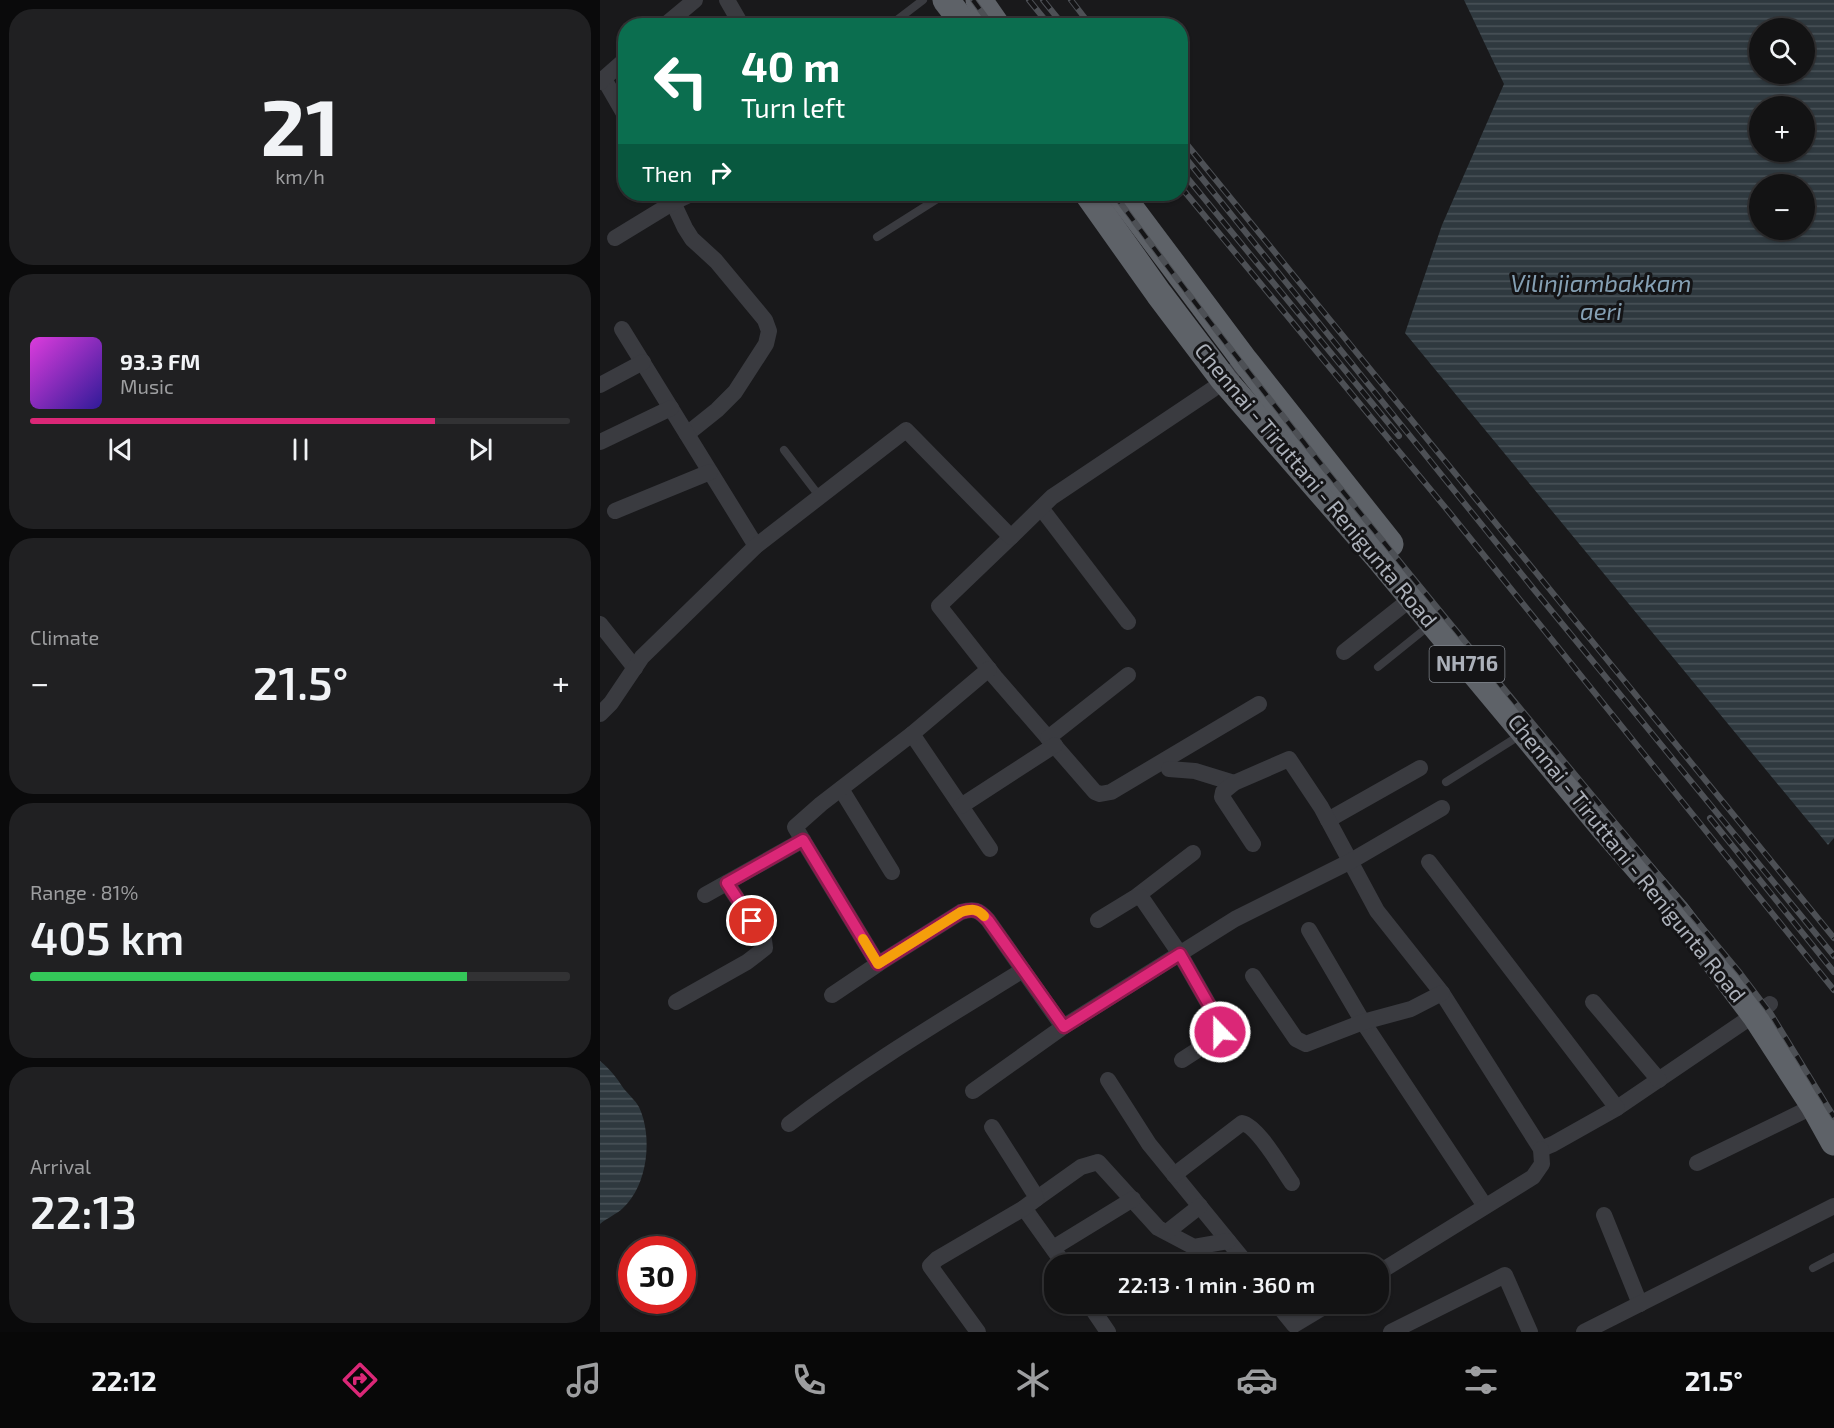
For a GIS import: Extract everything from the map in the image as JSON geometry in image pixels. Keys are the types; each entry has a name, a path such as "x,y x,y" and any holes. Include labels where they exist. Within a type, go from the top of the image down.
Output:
{"highway":[{"path":"946,0 960,18"},
{"path":"979,0 992,18"},
{"name":"Chennai - Tiruttani - Renigunta Road","path":"1093,201 1224,380 1412,598 1604,828 1762,1009"},
{"name":"Chennai - Tiruttani - Renigunta Road","path":"1125,201 1245,361 1391,546 1689,900 1824,1106 1834,1142"}],"street":[{"path":"674,18 695,0"},
{"path":"727,0 737,18"},
{"path":"618,66 602,80 618,105"},
{"path":"615,238 667,201"},
{"path":"672,201 692,238 716,261 765,320 769,331 766,344 735,392 687,434"},
{"path":"622,329 756,546"},
{"path":"1245,361 1224,380 1187,407 1052,497 939,606 989,669 1095,792 1105,794 1259,704"},
{"path":"600,385 643,362"},
{"path":"600,442 671,408"},
{"path":"600,714 611,703 642,657 756,546 906,430 1011,537"},
{"path":"615,511 710,472"},
{"path":"1041,508 1128,622"},
{"path":"1344,652 1412,598"},
{"path":"600,624 635,668"},
{"path":"878,964 795,827 989,669"},
{"path":"961,806 1052,742 1128,675"},
{"path":"912,734 990,849"},
{"path":"1253,844 1222,797 1224,790 1234,783 1289,759 1328,820 1377,911 1442,993 1541,1149 1542,1164 1533,1177 1389,1265"},
{"path":"1328,820 1420,768"},
{"path":"1169,769 1195,771 1234,783"},
{"path":"841,789 892,872"},
{"path":"973,1091 1064,1027 1235,919 1350,861 1442,808"},
{"path":"705,895 803,840"},
{"path":"1098,921 1137,896 1193,854"},
{"path":"1429,862 1617,1108"},
{"path":"676,1002 747,962 765,948 764,940 727,883"},
{"path":"1137,896 1144,899 1180,954 1221,1026 1216,1038 1182,1059"},
{"path":"832,995 961,912 971,909 979,911 988,920 1064,1027"},
{"path":"1309,930 1363,1022 1485,1206"},
{"path":"789,1124 820,1100 899,1047 1023,969"},
{"path":"1253,976 1299,1042 1311,1043 1363,1022 1411,1009 1442,993"},
{"path":"1593,1002 1659,1080"},
{"path":"1541,1149 1617,1108 1762,1009"},
{"path":"1108,1080 1149,1144 1239,1254"},
{"path":"1697,1163 1824,1106"},
{"path":"1174,1174 1237,1126 1246,1124 1255,1131 1292,1183"},
{"path":"992,1127 1034,1193 1030,1203 1057,1254"},
{"path":"978,1332 930,1266 937,1259 1030,1203 1081,1167 1098,1162 1158,1228 1194,1247 1228,1241"},
{"path":"1053,1248 1133,1199"},
{"path":"1167,1232 1200,1206"},
{"path":"1584,1332 1834,1206"},
{"path":"1604,1215 1640,1304"},
{"path":"1391,1332 1505,1275 1530,1332"},
{"path":"1096,1314 1108,1332"},
{"path":"1285,1314 1297,1328 1316,1314"}],"lane":[{"path":"899,18 923,0"},
{"path":"877,237 934,201"},
{"path":"784,450 820,497"},
{"path":"1378,667 1432,622"},
{"path":"1446,782 1525,732"},
{"path":"1813,1268 1834,1257"}],"water":[{"name":"Vilinjiambakkam aeri","path":"1464,0 1834,0 1834,838 1828,845 1405,333 1442,225 1504,84"},
{"path":"600,1061 639,1107 646,1132 647,1146 643,1174 638,1187 621,1210 600,1224"}],"railway":[{"path":"973,0 986,18"},
{"path":"1029,0 1044,18"},
{"path":"1043,0 1058,18"},
{"path":"1071,0 1085,18"},
{"path":"1188,146 1834,938"},
{"path":"1188,161 1834,956"},
{"path":"1188,179 1399,436"},
{"path":"1188,196 1449,512 1834,990"},
{"path":"1119,201 1342,491 1740,973 1771,1014 1834,1117"},
{"path":"1710,818 1834,972"}],"slow traffic":[{"path":"863,939 878,964 961,912 971,909 979,911 984,916"}],"route":[{"path":"752,921 727,883 803,840 878,964 961,912 971,909 979,911 988,920 1064,1027 1180,954 1221,1026 1220,1032"}]}
